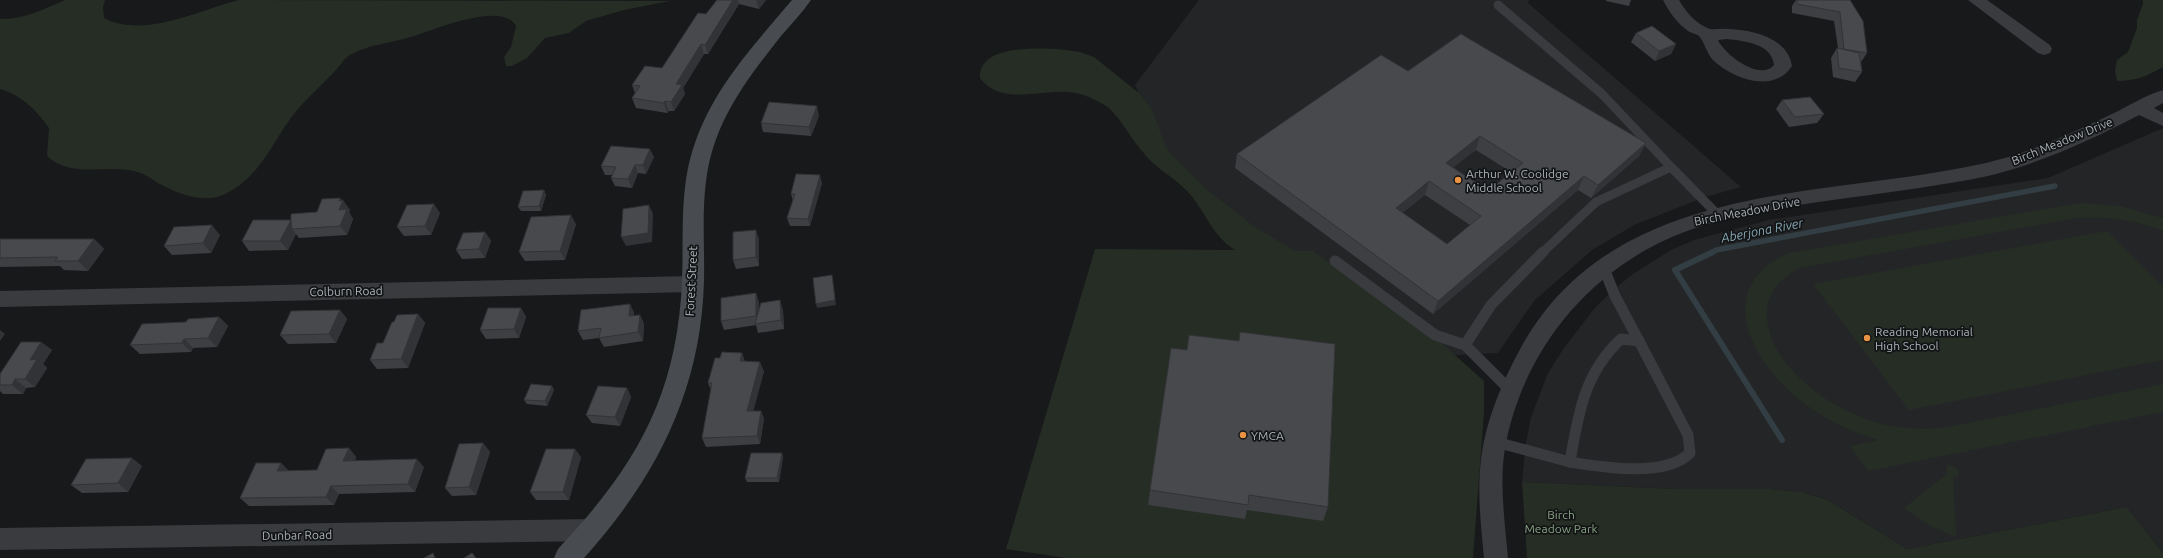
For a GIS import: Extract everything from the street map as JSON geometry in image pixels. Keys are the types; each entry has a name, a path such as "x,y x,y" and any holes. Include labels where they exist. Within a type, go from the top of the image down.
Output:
{"street":[{"name":"Forest Street","path":"566,558 593,530 642,463 661,429 674,399 688,329 693,284 695,184 704,144 712,124 730,90 802,0"},
{"path":"1671,0 1682,16 1707,34"},
{"path":"1976,0 2044,49"},
{"name":"Birch Meadow Drive","path":"1496,558 1492,470 1496,442 1510,390 1523,361 1544,327 1573,293 1603,266 1618,255 1655,234 1718,215 1989,168 2066,141 2162,97"},
{"path":"2140,108 2163,120"},
{"name":"Colburn Road","path":"0,299 693,284"},
{"name":"Dunbar Road","path":"2,542 593,530"}],"lane":[{"path":"1498,5 1602,94 1718,215"},
{"path":"1465,345 1491,305 1548,247 1596,202 1671,166"},
{"path":"1335,261 1435,335 1465,345 1510,390"},
{"path":"1496,442 1570,462 1609,468 1654,467 1682,461 1690,453 1688,434 1638,341 1603,266"},
{"path":"1570,462 1580,407 1588,382 1610,347 1620,339 1638,341"}],"shaded area":[{"name":"Arthur W. Coolidge Middle School","path":"1199,0 1529,0 1528,3 1741,187 1705,197 1634,225 1592,250 1534,301 1498,353 1418,357 1173,174 1135,85"},
{"name":"Reading Memorial High School","path":"2163,128 2163,553 2127,507 1907,549 1828,500 1802,492 1770,489 1676,489 1522,482 1526,443 1531,417 1548,373 1564,348 1594,309 1613,290 1633,274 1671,250 1694,240 1769,220 2048,178"}],"green space":[{"path":"65,0 105,0 103,7 104,18 120,24 136,25 172,21 239,0 670,1 624,10 586,21 569,33 545,38 527,58 512,66 506,66 504,57 511,47 516,26 508,19 497,16 482,16 450,24 411,37 357,51 346,58 298,109 289,120 267,155 250,176 240,185 227,193 210,198 201,198 192,197 174,191 138,172 123,169 78,169 57,163 47,156 49,128 39,115 28,104 16,96 0,89 0,19 25,16"},
{"path":"2143,0 2163,0 2163,67 2141,77 2117,81 2115,70 2117,60 2128,52 2137,28 2137,20"},
{"path":"1023,49 1058,49 1080,52 1094,57 1139,93 1152,109 1165,145 1171,154 1206,189 1255,227 1295,251 1313,251 1438,340 1484,381 1484,412 1473,558 1066,558 1006,549 1095,249 1235,250 1214,230 1199,206 1187,191 1147,157 1116,115 1106,106 1091,98 1075,93 1051,92 1012,94 1000,92 989,87 980,78 982,67 988,59 998,54"},
{"path":"2081,203 2120,206 2163,218 2163,231 2142,224 2110,218 2077,218 1800,268 1783,279 1772,292 1767,307 1767,322 1772,338 1779,353 1790,368 1816,392 1852,413 1890,426 1921,429 1942,428 2163,384 2163,412 1868,471 1850,446 1878,440 1838,424 1819,414 1801,401 1783,385 1767,366 1755,347 1747,326 1745,305 1751,286 1764,268 1788,253"},
{"path":"2107,231 2163,287 2163,360 1909,410 1813,284"},
{"path":"1948,464 1959,470 1957,478 1953,476 1956,537 1930,526 1904,508 1948,473 1946,471"},
{"name":"Birch Meadow Park","path":"1522,482 1676,489 1770,489 1802,492 1828,500 1907,549 2127,507 2163,553 2163,558 1527,558"}],"building":[{"path":"717,0 733,0 705,45 701,44 676,84 682,85 671,102 665,101 664,103 632,98 640,86 632,85 645,66 662,68 698,13 706,14"},
{"path":"1797,0 1850,0 1863,21 1867,53 1844,49 1840,12 1797,4"},
{"path":"1652,26 1676,44 1659,51 1636,33"},
{"path":"1461,34 1646,143 1598,185 1584,176 1438,301 1237,154 1381,55 1408,71","holes":["1480,136 1523,163 1488,191 1446,163","1429,181 1481,216 1447,244 1396,208"]},
{"path":"1837,48 1859,53 1862,72 1839,68"},
{"path":"1810,97 1824,114 1795,117 1782,100"},
{"path":"769,102 817,106 809,127 761,123"},
{"path":"611,146 650,149 643,165 635,165 628,179 611,178 616,167 601,166"},
{"path":"796,174 820,175 808,219 787,218 795,194 791,194"},
{"path":"544,190 539,206 518,207 523,191"},
{"path":"340,198 339,201 343,200 339,210 347,209 340,226 292,229 291,214 317,212 322,199"},
{"path":"434,204 425,226 397,227 407,205"},
{"path":"649,205 648,233 621,237 623,209"},
{"path":"571,215 560,251 519,252 531,217"},
{"path":"253,220 291,220 280,241 242,241"},
{"path":"212,225 203,243 164,246 174,227"},
{"path":"756,230 756,257 733,260 733,232"},
{"path":"485,232 479,249 456,250 463,233"},
{"path":"0,239 94,239 78,261 55,261 58,257 0,258"},
{"path":"832,275 835,300 816,304 813,278"},
{"path":"756,293 756,316 721,321 721,298"},
{"path":"780,300 781,320 755,324 761,303"},
{"path":"630,304 629,316 640,315 638,332 599,338 601,328 578,331 581,310"},
{"path":"488,308 521,308 514,329 480,330"},
{"path":"340,310 329,334 280,335 291,311"},
{"path":"418,314 401,359 370,360 377,343 383,343 392,322 394,322 397,315"},
{"path":"219,317 208,338 184,339 182,343 130,345 142,324 186,322 188,319"},
{"name":"YMCA","path":"1240,332 1335,344 1328,507 1249,495 1248,505 1150,490 1171,348 1187,350 1189,335 1239,341"},
{"path":"21,342 41,342 30,360 37,359 25,379 15,379 12,385 0,385 0,374"},
{"path":"722,352 742,353 740,361 760,362 747,411 761,411 757,436 702,438 712,383 708,383 715,358 720,358"},
{"path":"531,384 552,386 545,401 524,400"},
{"path":"598,386 627,388 615,417 586,415"},
{"path":"483,443 469,487 445,488 459,444"},
{"path":"349,448 343,461 417,459 408,484 331,486 326,497 240,498 256,463 281,463 277,471 317,470 326,449"},
{"path":"546,449 575,449 563,492 530,492"},
{"path":"751,453 782,453 777,478 745,478"},
{"path":"132,458 118,483 71,485 86,459"},
{"path":"433,553 435,558 424,558"},
{"path":"472,553 476,558 464,558"}],"waterway":[{"name":"Aberjona River","path":"1711,253 1716,250 2055,186"},
{"name":"Aberjona River","path":"1711,253 1675,270 1782,440"}],"place":[{"name":"Arthur W. Coolidge Middle School","path":"1458,180"},
{"name":"Reading Memorial High School","path":"1867,338"},
{"name":"YMCA","path":"1243,435"}]}
